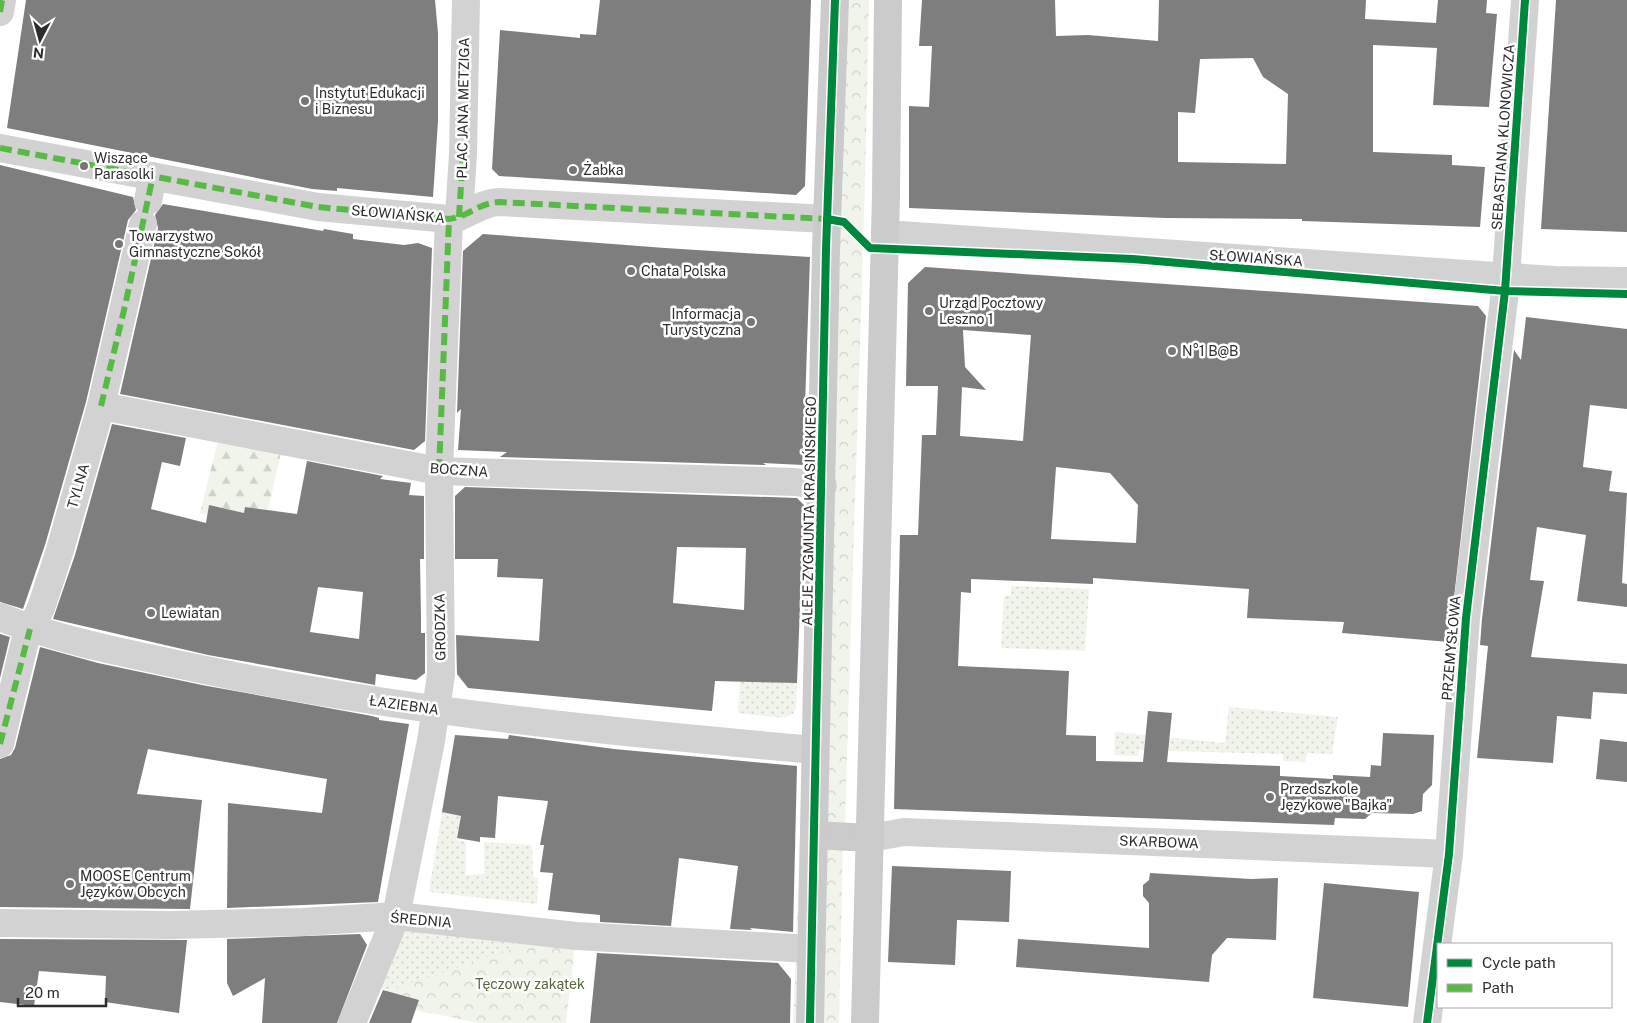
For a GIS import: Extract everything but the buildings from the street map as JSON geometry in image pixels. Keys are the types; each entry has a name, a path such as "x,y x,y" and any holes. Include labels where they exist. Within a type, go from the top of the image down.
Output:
{"street":[{"path":"0,12 2,0"},
{"name":"PLAC JANA METZIGA","path":"454,218 463,154 466,0"},
{"name":"ALEJE ZYGMUNTA KRASIŃSKIEGO","path":"810,1023 815,750 835,0"},
{"path":"865,1023 870,838 870,754 885,234 888,0"},
{"name":"SEBASTIANA KLONOWICZA","path":"1506,276 1525,0"},
{"name":"SŁOWIAŃSKA","path":"0,148 148,200 318,207 454,218 478,206 499,202 828,219"},
{"name":"TYLNA","path":"0,744 30,629 41,608 57,558 101,406 148,200"},
{"name":"GRODZKA","path":"352,1023 396,916 441,675 439,471 448,254 454,218"},
{"name":"SŁOWIAŃSKA","path":"885,234 1506,276 1627,281"},
{"name":"PRZEMYSŁOWA","path":"1438,943 1449,854 1461,668 1506,276"},
{"name":"BOCZNA","path":"101,406 439,471 795,482 823,486"},
{"name":"ŁAZIEBNA","path":"0,617 30,629 102,648 303,690 485,718 815,750"},
{"name":"SKARBOWA","path":"870,838 904,832 1449,854"},
{"path":"814,835 870,838"},
{"name":"ŚREDNIA","path":"0,924 208,924 303,922 396,916 576,936 812,949"},
{"name":"PRZEMYSŁOWA","path":"1428,1023 1437,951"}],"green space":[{"path":"827,0 869,0 845,833 803,832"},
{"path":"218,441 281,453 268,510 245,507 244,513 209,505 207,515 200,513"},
{"path":"1011,586 1089,589 1085,651 1001,648 1004,596 1011,595"},
{"path":"740,681 797,683 796,708 793,714 783,718 738,713"},
{"path":"1229,707 1338,717 1332,754 1307,753 1305,762 1283,761 1283,754 1139,750 1138,756 1114,755 1115,732 1225,743"},
{"path":"442,812 461,816 456,840 466,842 466,875 484,874 484,842 532,845 533,876 538,879 537,904 429,892"},
{"path":"800,836 843,839 839,1023 793,1023"},
{"path":"396,916 554,934 566,1023 478,1023 432,1012 431,1014 416,1010 419,1000 368,984"},
{"name":"Tęczowy zakątek","path":"538,940 575,944 566,1023 478,1023 416,1010 419,1000 387,991"}],"marked path":[{"path":"0,12 2,0"},
{"path":"0,148 318,207 449,219 462,216 485,205 499,202 827,219"},
{"path":"459,217 463,154"},
{"path":"101,406 153,176"},
{"path":"439,471 449,219"},
{"path":"0,744 30,629"}],"cycle path":[{"path":"810,1023 826,249 835,0"},
{"path":"1437,943 1449,854 1466,618 1505,291 1525,0"},
{"path":"827,219 844,222 870,248 1133,259 1505,291 1627,294"},
{"path":"1427,1023 1437,946"}],"place":[{"name":"Instytut Edukacji i Biznesu","path":"305,101"},
{"name":"Wiszące Parasolki","path":"84,166"},
{"name":"Żabka","path":"573,170"},
{"name":"Towarzystwo Gimnastyczne Sokół","path":"119,244"},
{"name":"Chata Polska","path":"631,271"},
{"name":"Urząd Pocztowy Leszno 1","path":"929,311"},
{"name":"Informacja Turystyczna","path":"751,322"},
{"name":"N°1 B@B","path":"1172,351"},
{"name":"Lewiatan","path":"151,613"},
{"name":"Przedszkole Językowe \"Bajka\"","path":"1270,797"},
{"name":"MOOSE Centrum Języków Obcych","path":"70,884"}]}
